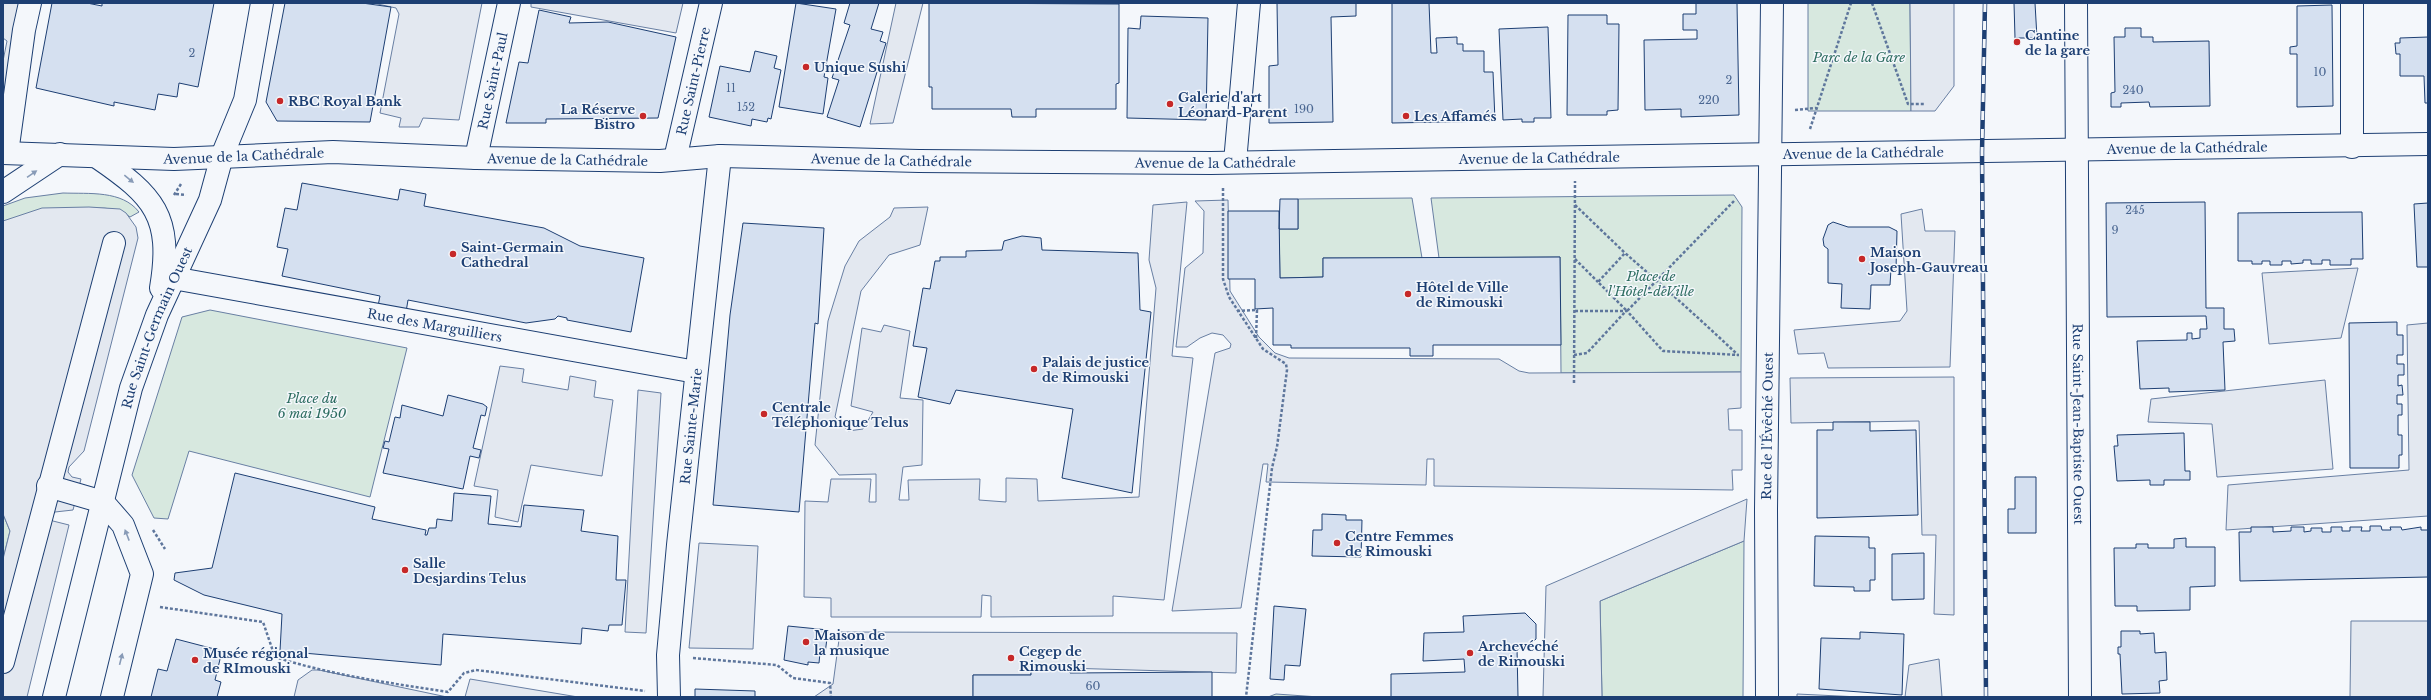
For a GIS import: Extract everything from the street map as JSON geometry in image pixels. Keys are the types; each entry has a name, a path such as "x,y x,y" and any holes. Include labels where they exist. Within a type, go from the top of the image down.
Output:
{"street":[{"path":"5,153 30,3"},
{"name":"Rue Saint-Germain Ouest","path":"54,697 104,502 131,388 157,315 210,200 222,156 245,100 262,3"},
{"name":"Rue Saint-Paul","path":"476,158 509,3"},
{"name":"Rue Saint-Pierre","path":"675,159 711,3"},
{"path":"1230,163 1249,3"},
{"name":"Rue de l'Évêché Ouest","path":"1767,697 1766,510 1769,155 1772,3"},
{"name":"Rue Saint-Jean-Baptiste Ouest","path":"2076,3 2080,697"},
{"path":"2352,3 2352,147"},
{"name":"Avenue de la Cathédrale","path":"5,153 174,159 333,152 476,158 660,161 720,156 918,161 1230,163 2352,147 2428,144"},
{"path":"3,192 60,154"},
{"name":"Rue Sainte-Marie","path":"669,696 668,655 696,372 720,156"},
{"path":"97,157 129,179 147,196 155,208 161,224 165,242 165,265 157,315"},
{"path":"3,662 48,486 114,243"},
{"name":"Rue des Marguilliers","path":"173,278 696,372"},
{"path":"48,486 104,502 123,525 142,574 112,697"}],"path":[{"path":"1816,108 1851,3"},
{"path":"1872,3 1908,104 1924,104"},
{"path":"1574,383 1575,159"},
{"path":"1230,163 1223,279 1229,297 1256,340 1263,349 1286,364 1287,376 1272,468 1246,697"},
{"path":"1574,355 1587,352 1734,201"},
{"path":"1575,205 1625,253 1738,355 1663,351 1627,311 1575,259"},
{"path":"1598,282 1625,253"},
{"path":"1237,311 1257,310 1256,340"},
{"path":"1575,311 1627,311"},
{"path":"156,607 263,622 275,657 305,666 448,692 464,673 476,670 669,696"},
{"path":"668,655 777,665 793,678 830,682 831,697"}],"green space":[{"name":"Parc de la Gare","path":"1808,3 1910,3 1911,111 1808,111"},
{"path":"63,193 94,194 114,197 124,200 139,212 130,217 119,211 105,208 88,208 50,213 3,222 3,206 25,198"},
{"name":"Place de l'Hôtel-deVille","path":"1734,195 1742,207 1741,372 1561,373 1560,257 1439,258 1431,198"},
{"path":"1412,198 1422,258 1323,258 1323,277 1280,278 1279,229 1298,229 1298,199"},
{"name":"Place du 6 mai 1950","path":"210,310 407,348 370,497 189,451 168,519 154,518 132,475 182,317"},
{"path":"3,514 10,531 3,559"},
{"path":"1744,541 1743,697 1602,697 1600,601"},
{"path":"1276,694 1319,697 1268,697"}],"shaded area":[{"path":"3,3 38,3 3,111 3,61 7,41 3,38"},
{"path":"373,3 482,3 459,120 423,118 419,127 399,127 401,118 380,113 399,14 396,8"},
{"path":"531,3 683,3 676,33 531,7"},
{"path":"896,3 923,3 893,123 870,124"},
{"path":"1910,3 1954,3 1954,86 1935,111 1911,111"},
{"path":"1228,200 1230,291 1259,337 1275,353 1289,358 1499,359 1519,371 1529,373 1741,372 1741,408 1728,409 1729,430 1742,430 1742,470 1732,470 1733,490 1434,486 1434,459 1427,459 1426,485 1266,482 1268,464 1263,464 1241,608 1172,611 1215,353 1230,348 1231,344 1223,335 1212,333 1200,338 1187,347 1176,347 1185,268 1203,253 1204,211 1195,201"},
{"path":"1187,202 1172,356 1193,358 1164,600 1113,596 1113,616 991,617 991,596 982,595 981,617 831,617 831,598 804,597 805,501 828,502 831,479 871,479 869,502 876,502 876,474 839,475 815,445 828,321 845,266 859,241 890,217 894,208 928,207 920,245 889,255 861,291 835,417 848,431 863,429 873,412 851,406 862,328 881,332 884,325 910,331 900,398 923,400 922,465 903,467 899,500 909,500 908,480 980,479 979,500 1006,502 1006,478 1037,479 1038,501 1139,497 1156,288 1149,260 1153,205"},
{"path":"89,207 120,209 126,213 136,227 138,238 84,451 69,467 68,472 72,477 81,479 73,510 55,512 50,518 53,521 69,525 27,697 3,697 3,559 10,531 3,514 3,221 42,208"},
{"path":"1922,209 1925,231 1955,231 1950,367 1828,368 1824,353 1798,354 1794,330 1900,321 1907,311 1901,214"},
{"path":"2358,268 2341,338 2269,344 2262,273"},
{"path":"2428,323 2428,516 2226,530 2228,485 2409,470 2407,325"},
{"path":"500,366 524,369 522,382 568,390 570,376 596,381 594,397 613,400 602,476 531,465 518,522 495,517 498,490 474,486"},
{"path":"1954,377 1954,615 1934,614 1936,535 1922,535 1919,421 1791,423 1790,378"},
{"path":"2325,380 2333,469 2217,477 2212,424 2148,422 2151,399"},
{"path":"638,390 661,393 646,633 625,632"},
{"path":"1747,499 1744,541 1600,601 1602,697 1543,697 1546,586"},
{"path":"699,543 758,546 753,649 689,648"},
{"path":"2351,621 2428,621 2428,697 2350,697"},
{"path":"840,632 1237,633 1236,673 1031,667 1031,675 973,675 973,697 814,697 833,684"},
{"path":"1939,659 1942,697 1905,697 1909,665"},
{"path":"312,670 319,670 447,697 294,697 298,680"},
{"path":"470,679 578,697 465,697"},
{"path":"1797,694 1860,697 1797,697"}],"building":[{"path":"52,3 87,3 102,6 102,3 214,3 198,87 179,83 177,97 158,94 155,110 114,102 114,106 36,88"},
{"path":"285,3 362,3 391,7 370,122 277,121 266,102"},
{"path":"796,3 836,9 824,77 828,78 823,114 779,107"},
{"path":"850,3 879,3 871,29 883,32 880,41 886,43 860,127 827,117 839,80 832,78 850,25 844,23"},
{"path":"929,3 1119,4 1119,83 1116,84 1116,109 1036,109 1036,117 1012,117 1011,109 932,109 932,87 929,87"},
{"path":"1277,3 1356,3 1356,16 1331,17 1333,122 1269,123 1269,66 1278,65"},
{"path":"1392,3 1429,3 1431,53 1437,53 1436,38 1457,37 1457,44 1463,44 1463,51 1484,51 1484,72 1493,72 1495,121 1392,123"},
{"path":"1696,3 1737,3 1739,115 1681,117 1681,109 1645,110 1644,40 1697,39 1697,30 1683,30 1683,14 1696,14"},
{"path":"2014,3 2035,3 2037,38 2015,38"},
{"path":"2332,5 2333,106 2297,107 2297,54 2290,54 2290,47 2297,46 2297,6"},
{"path":"539,10 571,17 569,23 608,22 676,37 658,118 546,119 546,123 506,123 519,62 528,63"},
{"path":"1568,15 1607,15 1607,24 1619,24 1618,110 1607,111 1607,115 1567,115"},
{"path":"1141,16 1208,18 1206,120 1127,118 1128,28 1140,29"},
{"path":"1548,27 1551,118 1534,118 1534,122 1522,122 1522,119 1503,120 1499,29"},
{"path":"2125,28 2141,28 2141,37 2153,37 2153,42 2209,41 2210,106 2150,107 2149,102 2121,103 2121,107 2111,107 2111,93 2115,92 2114,37 2125,37"},
{"path":"2428,37 2428,103 2425,103 2424,76 2400,76 2400,54 2396,54 2395,43 2400,43 2400,38"},
{"path":"755,51 777,56 774,68 781,70 771,119 768,118 767,122 752,119 751,126 709,117 720,66 750,72"},
{"name":"Saint-Germain Cathedral","path":"302,183 398,200 400,189 426,194 424,206 544,228 580,246 644,258 631,332 567,320 567,318 558,316 555,319 526,323 408,300 406,312 378,306 380,296 282,276 288,249 277,247 285,208 297,210"},
{"path":"1280,199 1298,199 1298,229 1279,229"},
{"path":"2205,202 2206,308 2224,308 2224,329 2234,329 2235,341 2223,342 2225,390 2169,392 2169,388 2140,389 2137,341 2187,340 2187,333 2192,333 2192,339 2200,338 2200,329 2207,329 2206,316 2107,317 2106,203"},
{"path":"2428,203 2428,267 2417,267 2414,204"},
{"name":"Hôtel de Ville de Rimouski","path":"1228,211 1279,211 1280,278 1323,277 1323,258 1560,257 1561,345 1433,345 1433,356 1410,356 1410,348 1291,348 1291,345 1273,345 1273,308 1255,309 1255,279 1228,279"},
{"path":"2362,212 2363,259 2351,259 2351,265 2330,265 2330,260 2322,260 2322,264 2311,264 2311,260 2303,260 2303,263 2291,264 2291,261 2282,261 2282,265 2270,265 2270,261 2262,261 2262,264 2252,264 2252,261 2238,261 2238,213"},
{"name":"Maison Joseph-Gauvreau","path":"1833,222 1848,227 1889,227 1897,231 1896,269 1891,269 1890,285 1871,285 1870,309 1841,308 1842,284 1828,283 1828,249 1824,246 1823,239 1828,225"},
{"name":"Centrale Téléphonique Telus","path":"743,223 824,228 818,324 815,323 799,512 713,505 730,315"},
{"name":"Palais de justice de Rimouski","path":"1022,236 1041,238 1042,250 1138,253 1140,310 1151,312 1132,493 1062,478 1073,409 956,390 950,404 918,397 927,348 913,346 923,288 930,289 935,261 940,261 940,257 966,257 966,251 1002,250 1004,241"},
{"path":"2397,322 2397,335 2403,335 2403,355 2397,355 2397,364 2404,364 2404,375 2398,375 2398,386 2402,385 2403,395 2397,395 2397,404 2402,404 2402,415 2398,415 2398,435 2402,435 2402,455 2399,455 2399,468 2350,468 2349,323"},
{"path":"448,395 483,404 487,407 485,416 481,415 473,448 481,450 479,458 470,456 463,489 383,473 389,449 383,448 385,441 389,442 395,417 400,418 402,405 443,416"},
{"path":"1833,422 1870,422 1870,431 1916,430 1918,515 1817,518 1817,430 1833,430"},
{"path":"2184,433 2185,471 2190,471 2190,480 2164,480 2164,485 2150,485 2150,480 2117,481 2114,446 2118,446 2117,435"},
{"name":"Salle Desjardins Telus","path":"235,473 375,507 372,519 426,530 425,535 427,535 429,528 436,528 437,519 452,521 454,493 491,496 488,524 521,527 524,505 584,510 581,531 618,536 616,580 626,580 622,625 609,625 608,631 582,628 581,644 443,634 441,665 280,651 282,614 204,595 174,580 175,573 212,568"},
{"path":"2015,477 2036,477 2036,533 2008,533 2008,509 2015,509"},
{"name":"Centre Femmes de Rimouski","path":"1322,514 1346,515 1346,520 1362,520 1361,557 1312,556 1313,530 1322,530"},
{"path":"2370,526 2381,526 2382,530 2391,530 2390,527 2401,527 2402,530 2421,527 2421,530 2428,530 2428,577 2240,581 2239,532 2251,532 2251,527 2273,527 2273,532 2291,531 2291,527 2304,527 2304,532 2311,531 2311,528 2322,528 2322,532 2331,532 2331,527 2342,527 2342,531 2350,531 2350,527 2362,527 2361,531 2370,531"},
{"path":"1815,536 1869,537 1869,548 1875,548 1875,580 1870,580 1870,591 1854,591 1854,587 1814,586"},
{"path":"2186,538 2186,547 2215,547 2215,586 2190,587 2190,610 2137,611 2137,606 2115,606 2114,548 2136,548 2136,544 2148,544 2148,548 2174,548 2174,539"},
{"path":"1924,553 1924,599 1892,600 1892,554"},
{"path":"1274,606 1306,609 1300,666 1285,665 1284,680 1270,679"},
{"name":"Archevéché de Rimouski","path":"1525,613 1536,624 1536,639 1526,648 1517,648 1518,697 1391,697 1391,674 1465,672 1464,659 1423,661 1424,633 1464,632 1463,616"},
{"name":"Maison de la musique","path":"788,626 828,630 825,654 820,653 819,663 808,662 808,665 784,660"},
{"path":"2121,631 2140,631 2140,634 2154,633 2155,653 2166,652 2167,680 2159,681 2160,693 2122,694 2120,654 2118,654 2118,647 2121,647"},
{"path":"1860,632 1904,634 1902,695 1819,689 1821,638 1860,639"},
{"name":"Musée régional de RImouski","path":"176,639 222,651 215,680 221,682 217,697 151,697 158,669 167,671"},
{"name":"Cegep de Rimouski","path":"1031,667 1070,667 1070,673 1212,672 1212,697 973,697 973,675 1031,675"},
{"path":"695,689 755,691 755,697 695,697"}],"railway":[{"path":"1985,3 1982,152 1986,697"}],"place":[{"name":"Cantine de la gare","path":"2017,42"},
{"name":"Unique Sushi","path":"806,67"},
{"name":"RBC Royal Bank","path":"280,101"},
{"name":"Galerie d'art Léonard-Parent","path":"1170,104"},
{"name":"La Réserve Bistro","path":"643,116"},
{"name":"Les Affamés","path":"1406,116"},
{"name":"Saint-Germain Cathedral","path":"453,254"},
{"name":"Maison Joseph-Gauvreau","path":"1862,259"},
{"name":"Hôtel de Ville de Rimouski","path":"1408,294"},
{"name":"Palais de justice de Rimouski","path":"1034,369"},
{"name":"Centrale Téléphonique Telus","path":"764,414"},
{"name":"Centre Femmes de Rimouski","path":"1337,543"},
{"name":"Salle Desjardins Telus","path":"405,570"},
{"name":"Maison de la musique","path":"806,642"},
{"name":"Archevéché de Rimouski","path":"1470,653"},
{"name":"Cegep de Rimouski","path":"1011,658"},
{"name":"Musée régional de RImouski","path":"195,660"}]}
